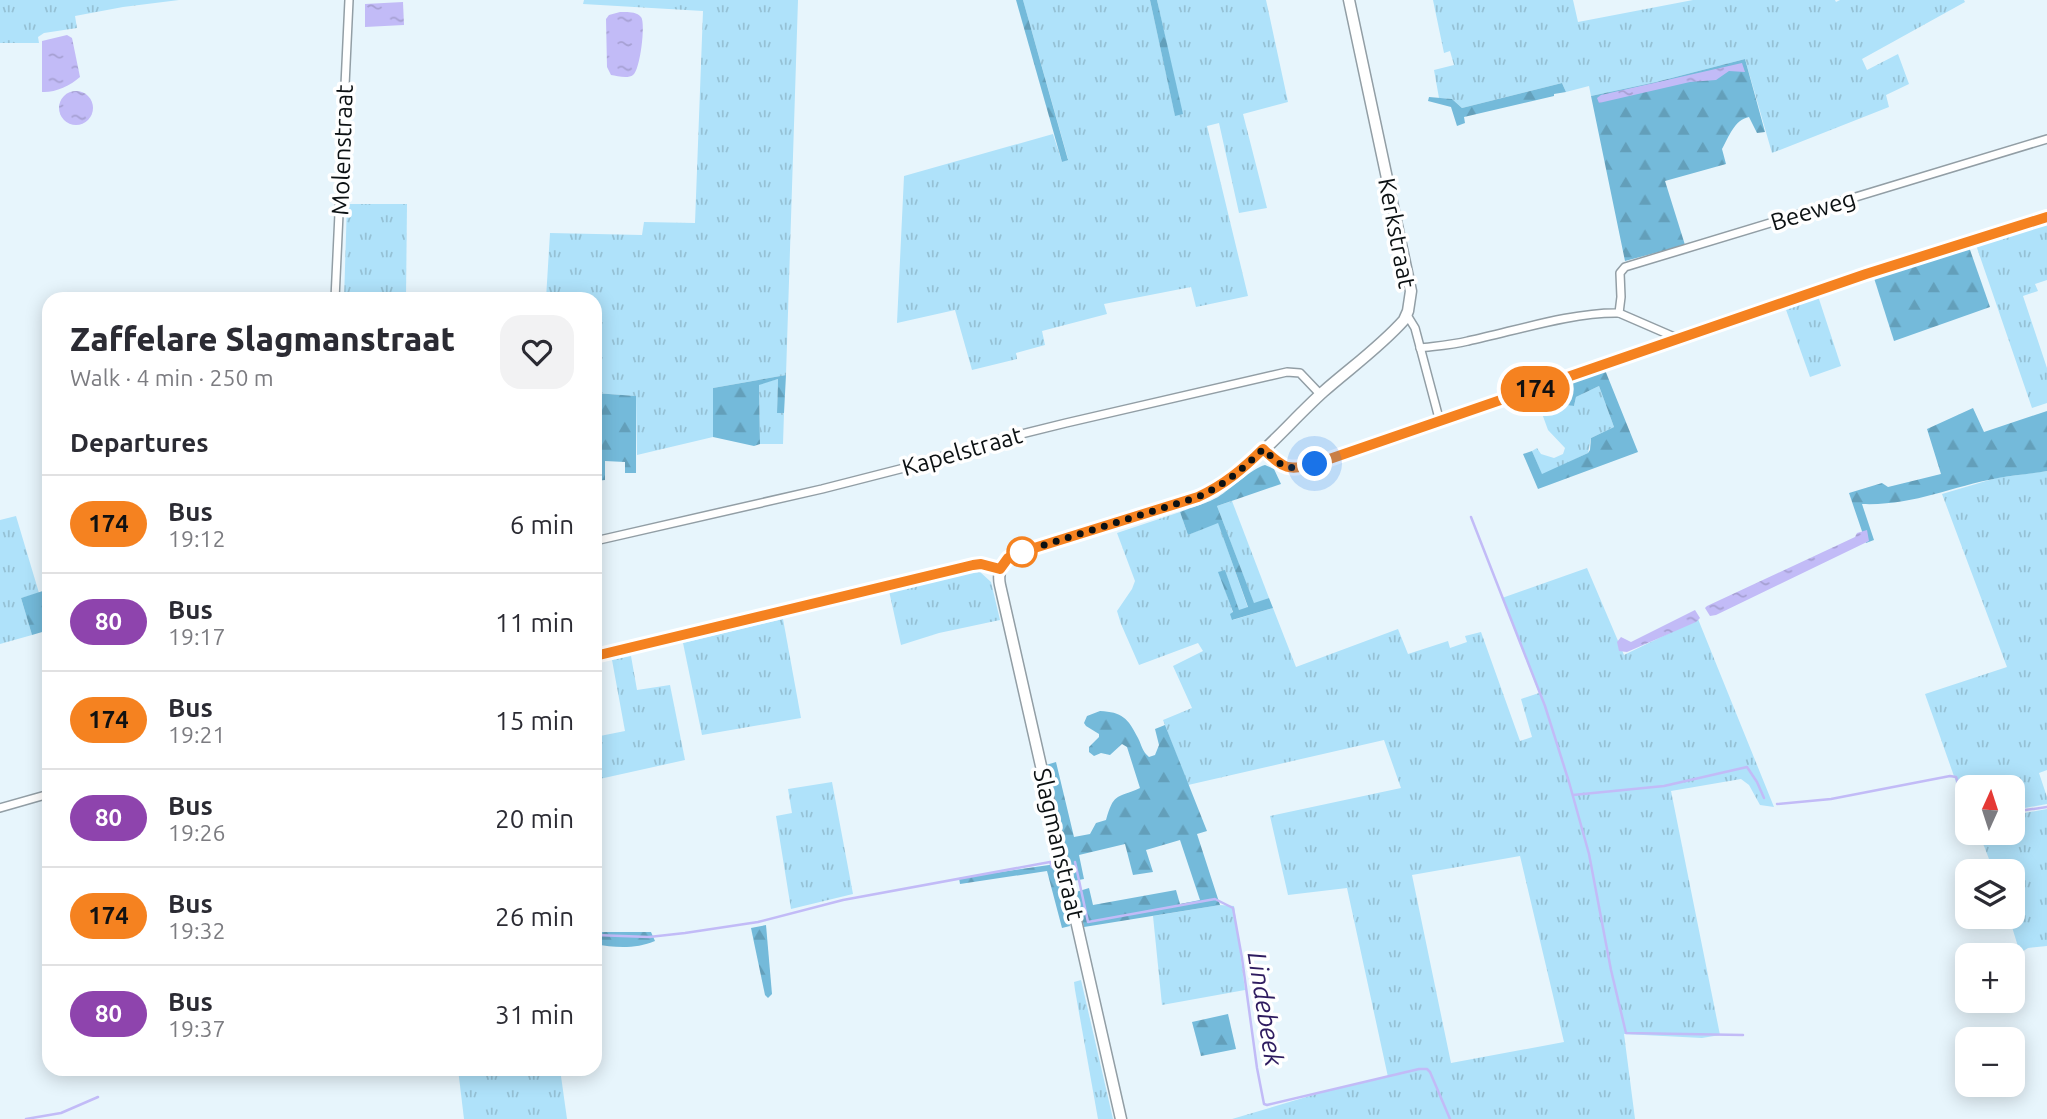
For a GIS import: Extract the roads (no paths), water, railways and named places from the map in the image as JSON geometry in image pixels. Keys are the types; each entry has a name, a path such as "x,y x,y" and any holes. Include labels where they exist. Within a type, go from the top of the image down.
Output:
{"main road":[{"name":"Kerkstraat","path":"1000,569 1008,558 1015,554 1216,489 1238,473 1407,315 1411,290 1349,0"},
{"name":"Slagmanstraat","path":"1000,569 1000,585 1121,1119"}],"street":[{"name":"Molenstraat","path":"335,292 349,0"},
{"name":"Beeweg","path":"1619,313 1620,273 1625,267 2047,139"},
{"path":"1263,449 1280,464 1295,469 1440,422 1866,274 2047,217"},
{"path":"1420,348 1465,342 1605,313 1619,313 1679,340"},
{"path":"1407,315 1415,328 1440,422"},
{"name":"Kapelstraat","path":"602,539 822,489 908,467 985,443 1287,372 1300,373 1321,394"},
{"path":"602,654 973,565 981,564 1000,569"},
{"path":"0,808 42,796"}],"water":[{"path":"403,2 404,25 365,27 365,4"},
{"path":"620,12 636,14 642,21 643,37 638,65 636,72 628,77 611,75 607,67 606,19 609,15"},
{"path":"67,35 72,38 80,77 62,88 42,92 42,41"},
{"path":"1742,63 1745,72 1729,71 1716,80 1690,82 1599,103 1597,98 1601,95"},
{"path":"76,91 88,96 93,108 88,120 76,125 64,120 59,108 64,96"},
{"path":"1867,530 1869,541 1716,615 1710,616 1705,608 1855,537 1857,533"},
{"path":"1695,610 1700,618 1696,622 1627,652 1619,651 1617,642 1621,637 1631,642"}],"waterway":[{"path":"1471,517 1545,706 1569,782 1589,854 1626,1033 1743,1035"},
{"path":"1573,795 1664,786 1747,767 1764,798"},
{"path":"1777,804 1831,799 1955,777"},
{"path":"2025,810 2047,807"},
{"name":"Lindebeek","path":"602,935 649,937 758,922 843,900 1050,862 1052,867"},
{"name":"Lindebeek","path":"1075,862 1088,922 1215,899 1233,908 1264,1104 1427,1069 1450,1119"},
{"name":"Lindebeek","path":"26,1119 61,1113 98,1097"}]}
